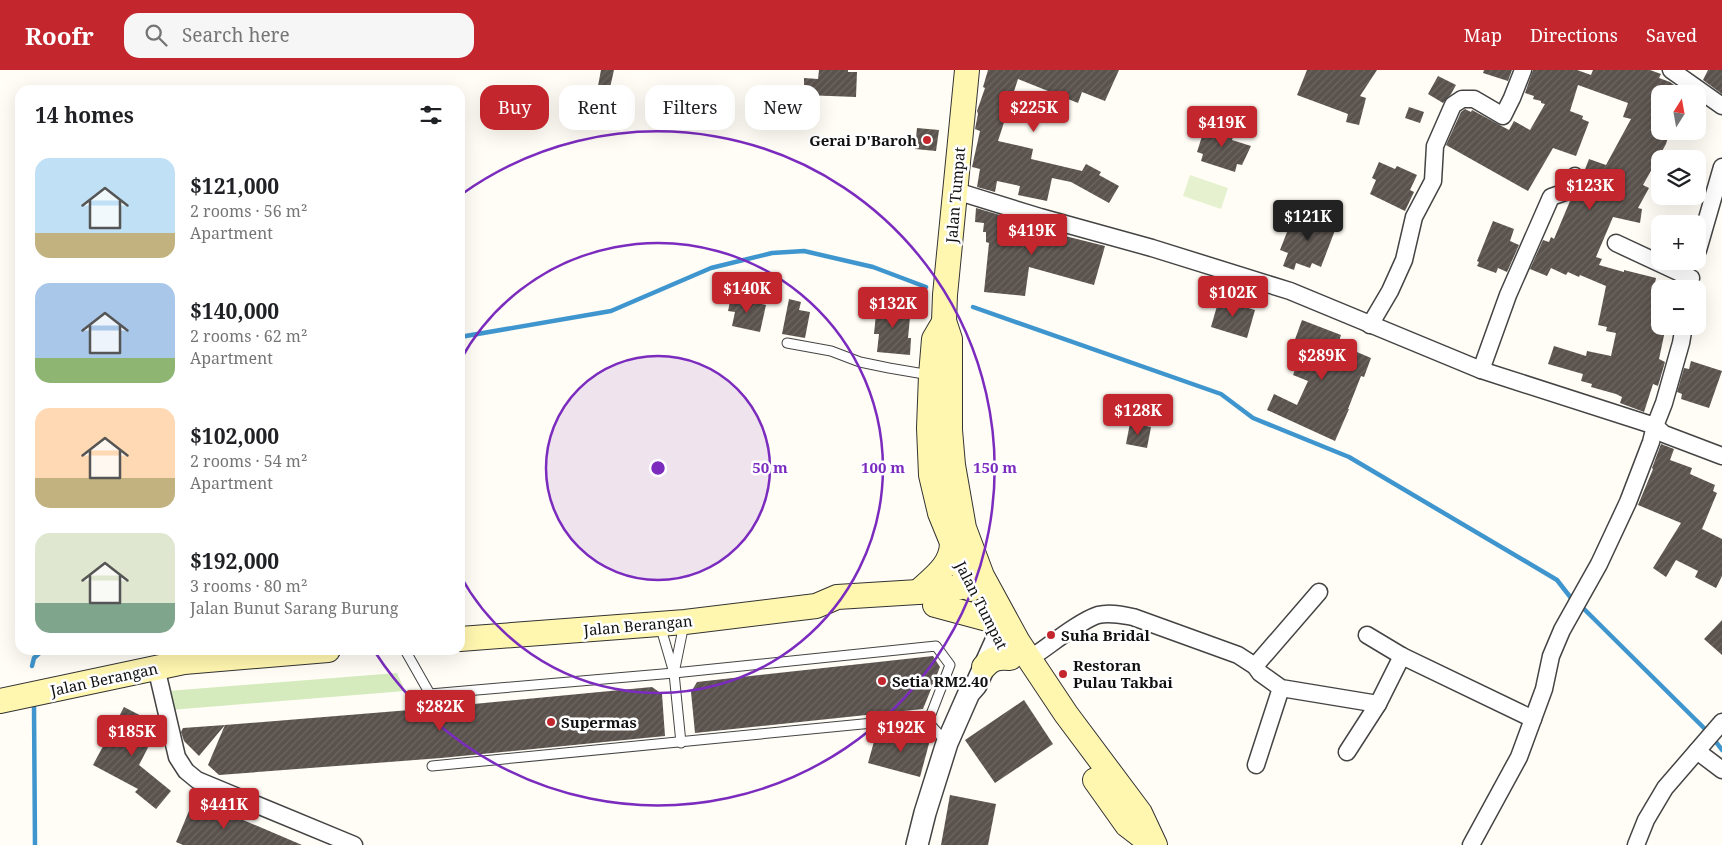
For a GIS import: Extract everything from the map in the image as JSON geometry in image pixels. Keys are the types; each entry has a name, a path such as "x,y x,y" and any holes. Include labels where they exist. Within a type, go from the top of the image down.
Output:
{"main road":[{"name":"Jalan Tumpat","path":"958,536 950,430 950,339 944,321 966,70"},
{"name":"Jalan Tumpat","path":"944,321 934,339 929,428 931,475 940,513 958,536 1000,632 1127,824 1154,845"},
{"path":"958,536 951,555 926,598 1000,632 1000,657 991,660 984,667"},
{"path":"958,536 1038,653 1055,686 1066,714"},
{"name":"Jalan Berangan","path":"465,640 685,622 816,606 836,597 926,598 980,590"},
{"name":"Jalan Tumpat","path":"1000,632 1066,714 1140,813 1154,845"},
{"name":"Jalan Berangan","path":"0,701 184,662 268,655"}],"street":[{"path":"1370,325 1394,283 1404,260 1414,217 1433,181 1435,146 1453,105 1462,99 1474,99 1503,116 1523,70"},
{"path":"1671,70 1722,106"},
{"path":"1706,222 1722,167"},
{"path":"1481,370 1508,295 1551,197 1568,190 1575,176"},
{"path":"956,191 1040,218 1152,248 1290,291 1481,370 1654,426 1664,434 1722,456"},
{"path":"1616,243 1683,280"},
{"path":"1472,845 1519,757 1544,689 1551,656 1572,610 1599,564 1628,502 1651,442 1654,426 1666,394 1682,335"},
{"path":"1255,666 1318,592"},
{"path":"1038,653 1086,621 1099,615 1115,614 1133,617 1238,655 1255,666 1260,673 1281,688 1378,704"},
{"path":"969,693 968,682 978,656 1000,632"},
{"path":"1367,635 1402,656 1533,719"},
{"path":"1348,752 1378,704 1402,656"},
{"path":"156,667 177,758 186,771 197,780 354,845"},
{"path":"917,845 925,813 948,743 969,693 976,685 984,667"},
{"path":"1256,765 1281,688"},
{"path":"1636,845 1646,820 1664,788 1722,722"},
{"path":"1697,751 1722,770"}],"lane":[{"path":"787,342 831,351 860,362 931,375"},
{"path":"674,673 685,622"},
{"path":"660,624 674,673 681,743"},
{"path":"408,655 430,694 674,673 936,646 950,665 928,722"},
{"path":"432,766 914,719 928,722 948,743"}],"green space":[{"path":"1190,175 1228,188 1221,209 1183,196"},
{"path":"397,673 405,691 170,710 168,691"}],"building":[{"path":"601,70 614,70 611,85 598,85"},
{"path":"819,70 848,70 848,72 857,72 856,97 820,96 820,85 804,85 804,78 818,79"},
{"path":"988,70 1119,70 1105,101 1082,92 1078,103 1018,79 998,141 1033,149 1031,159 1082,171 1086,164 1101,172 1099,175 1119,186 1109,203 1071,182 1052,178 1047,201 1018,195 1020,186 997,181 995,192 977,187 980,169 972,167 980,131 975,129 977,111 985,88 983,87"},
{"path":"1307,70 1377,70 1360,96 1366,98 1359,125 1346,122 1348,114 1297,95"},
{"path":"1484,70 1512,70 1508,81 1483,73"},
{"path":"1533,70 1577,70 1591,75 1593,70 1650,70 1661,74 1659,78 1674,85 1651,85 1651,140 1667,140 1663,150 1651,150 1651,171 1643,185 1649,188 1638,208 1642,209 1640,223 1613,217 1596,257 1602,259 1599,265 1656,278 1656,280 1651,280 1651,335 1664,335 1659,359 1665,362 1658,386 1653,384 1644,412 1620,403 1622,397 1616,394 1591,387 1592,384 1581,381 1583,374 1548,364 1554,346 1586,356 1587,351 1611,356 1616,333 1606,331 1607,327 1598,325 1606,286 1580,275 1579,277 1568,272 1566,275 1551,268 1547,276 1530,269 1543,240 1549,242 1551,237 1554,239 1570,201 1573,201 1577,195 1584,180 1584,172 1589,159 1606,165 1631,119 1623,117 1628,103 1578,85 1570,111 1583,116 1582,119 1589,122 1576,156 1553,148 1528,191 1446,145 1461,112 1465,109 1471,112 1472,110 1509,130 1514,121 1530,130 1545,104 1533,99 1534,96 1525,93"},
{"path":"1708,70 1722,70 1722,94 1703,80"},
{"path":"1438,76 1456,85 1443,103 1428,94"},
{"path":"1409,107 1424,112 1420,123 1405,118"},
{"path":"1210,120 1235,131 1232,140 1251,146 1242,165 1237,164 1235,172 1201,161 1203,154 1197,152 1204,130 1206,131"},
{"name":"Gerai D'Baroh","path":"917,128 939,130 936,151 915,149"},
{"path":"1379,162 1395,169 1397,166 1417,175 1410,190 1414,192 1405,211 1370,194 1376,180 1372,178"},
{"path":"976,208 1027,224 1026,236 1059,240 1061,235 1105,246 1094,285 1029,267 1025,296 984,292 989,243 986,242 986,232 983,232 984,223 975,222"},
{"path":"1301,212 1337,225 1321,267 1312,263 1310,268 1296,263 1294,270 1283,266 1288,253 1280,250 1289,227 1294,229"},
{"path":"1493,221 1514,229 1510,241 1519,245 1507,272 1498,268 1496,273 1477,266 1479,262 1477,261"},
{"path":"731,297 766,305 760,332 732,326 735,312 728,311"},
{"path":"789,299 801,302 799,310 810,312 805,338 782,334"},
{"path":"1219,299 1255,310 1247,338 1211,327"},
{"path":"877,304 911,307 908,338 911,338 910,355 877,352 879,334 874,334"},
{"path":"1302,320 1341,335 1338,344 1371,358 1364,377 1361,376 1335,441 1267,410 1274,394 1297,405 1308,381 1293,375 1296,367 1293,366 1296,358 1289,356"},
{"path":"1691,361 1722,371 1709,408 1681,399 1682,394 1677,392 1684,368 1689,369"},
{"path":"1130,423 1151,427 1147,448 1126,444"},
{"path":"1661,444 1674,449 1670,460 1692,468 1690,474 1715,485 1713,491 1717,493 1702,529 1722,539 1722,576 1716,588 1695,577 1698,571 1676,560 1666,577 1653,568 1681,523 1638,505"},
{"path":"1722,620 1722,655 1704,639"},
{"path":"933,656 940,667 923,709 695,733 691,692 697,682"},
{"path":"652,687 662,694 665,736 441,758 219,775 208,765 225,725 422,709"},
{"path":"1024,700 1053,744 995,783 965,740"},
{"path":"124,707 153,722 148,731 155,734 139,765 171,791 156,809 135,792 138,789 93,765"},
{"path":"225,725 199,756 184,741 181,732 183,728"},
{"path":"896,730 930,740 920,777 868,763 875,738 892,742"},
{"path":"950,795 996,804 988,845 941,845"},
{"path":"194,799 302,845 183,845 176,842"}],"waterway":[{"path":"465,336 611,311 711,268 772,253 804,251 873,267 926,287"},
{"path":"973,307 1221,394 1253,418 1349,457 1557,580 1571,598"},
{"path":"1583,608 1706,730"},
{"path":"32,666 34,658 37,655"},
{"path":"34,707 35,845"},
{"path":"1716,742 1722,750"}],"place":[{"name":"Gerai D'Baroh","path":"927,140"},
{"name":"Suha Bridal","path":"1051,635"},
{"name":"Restoran Pulau Takbai","path":"1063,674"},
{"name":"Setia RM2.40","path":"882,681"},
{"name":"Supermas","path":"551,722"}]}
